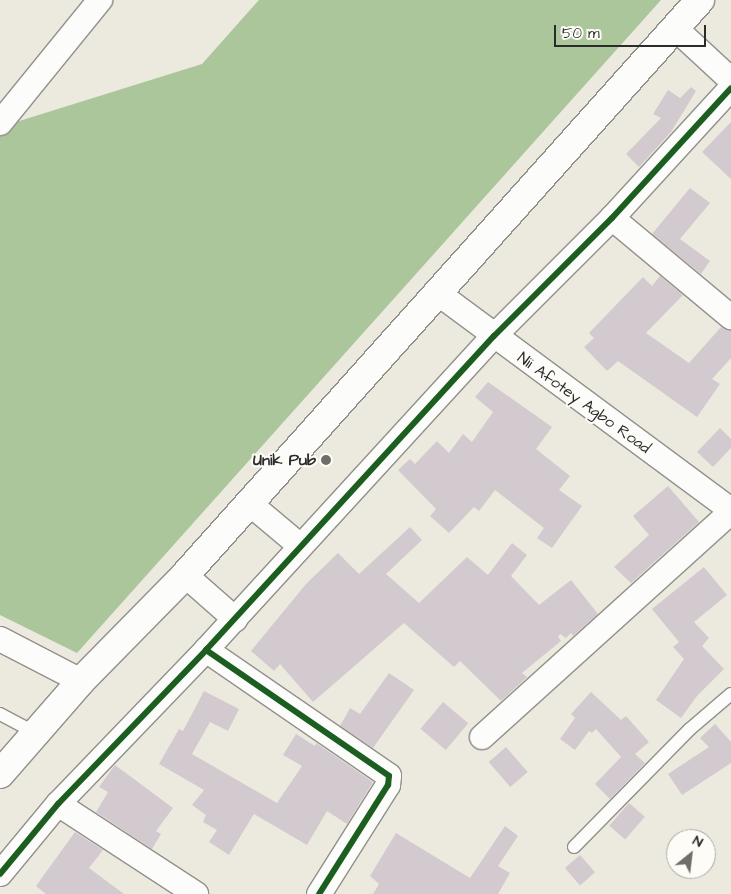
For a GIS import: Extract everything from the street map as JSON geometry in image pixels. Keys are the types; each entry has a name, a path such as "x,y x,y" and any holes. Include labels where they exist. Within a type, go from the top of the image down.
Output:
{"highway":[{"path":"0,774 81,681 185,575 439,294 700,0"}],"street":[{"path":"0,123 100,0"},
{"path":"676,29 731,80"},
{"path":"0,874 58,804 206,650 298,545 494,336 612,218 731,88"},
{"path":"612,218 731,317"},
{"name":"Nii Afotey Agbo Road","path":"439,294 731,511"},
{"path":"249,503 298,545"},
{"path":"482,737 731,511"},
{"path":"185,575 234,619"},
{"path":"0,639 81,681"},
{"path":"206,650 389,776 388,785 319,894"},
{"path":"58,804 196,894"}],"lane":[{"path":"574,847 690,729 731,694"},
{"path":"0,714 35,734"}],"green space":[{"path":"259,0 661,0 77,653 0,615 0,127 202,64"}],"building":[{"path":"691,87 696,91 671,132 639,167 626,154 661,118 653,114 668,90 680,98"},
{"path":"731,122 731,179 702,152"},
{"path":"690,188 710,203 680,239 710,261 701,274 652,234"},
{"path":"660,276 683,295 646,333 689,363 721,327 731,330 731,358 712,379 720,384 697,417 618,361 607,371 584,347 594,338 589,333 643,277 652,286"},
{"path":"488,382 552,427 536,449 570,476 559,490 582,506 552,548 537,538 544,528 495,490 479,511 474,507 449,533 430,516 436,509 398,470 410,459 415,464 437,441 449,453 463,434 472,442 493,412 475,397"},
{"path":"720,428 731,439 731,448 713,467 697,452"},
{"path":"668,486 699,522 631,583 614,567 649,535 633,516"},
{"path":"410,527 422,540 386,574 419,603 467,557 488,575 512,543 527,555 511,576 539,605 571,580 598,614 573,636 571,633 566,638 560,634 558,637 561,641 522,673 527,677 501,701 460,661 454,667 404,623 313,702 280,664 274,671 251,651 306,584 338,553 359,574"},
{"path":"704,567 727,595 694,622 709,638 702,646 724,669 697,696 681,718 656,700 684,659 673,647 679,642 652,609"},
{"path":"389,673 414,690 373,748 340,726 350,708 360,714"},
{"path":"204,691 239,709 228,731 210,722 192,754 277,803 302,766 283,755 296,734 315,746 316,743 373,782 347,824 327,811 307,845 254,814 229,855 209,842 217,830 203,822 206,815 192,805 204,790 159,764 179,729 183,731"},
{"path":"591,692 621,720 626,716 649,742 635,754 645,763 610,799 595,784 621,757 596,729 592,733 589,731 575,750 560,739 575,718 571,714"},
{"path":"443,702 468,723 446,750 421,729"},
{"path":"715,724 731,742 731,763 682,795 668,774 709,747 700,738"},
{"path":"506,747 528,772 510,787 489,762"},
{"path":"115,765 173,808 156,831 161,834 152,849 96,812 108,792 99,787"},
{"path":"629,803 645,817 625,839 609,826"},
{"path":"505,826 518,836 498,866 510,873 498,894 373,894 379,884 370,876 396,833 470,878"},
{"path":"75,832 103,850 89,868 124,894 46,894 36,886"},
{"path":"580,855 595,872 580,885 565,868"}],"cycle path":[{"path":"206,650 494,336 612,218 731,88"},
{"path":"0,874 58,804 206,650 389,776 388,785 319,894"}],"place":[{"name":"Unik Pub","path":"326,460"}]}
